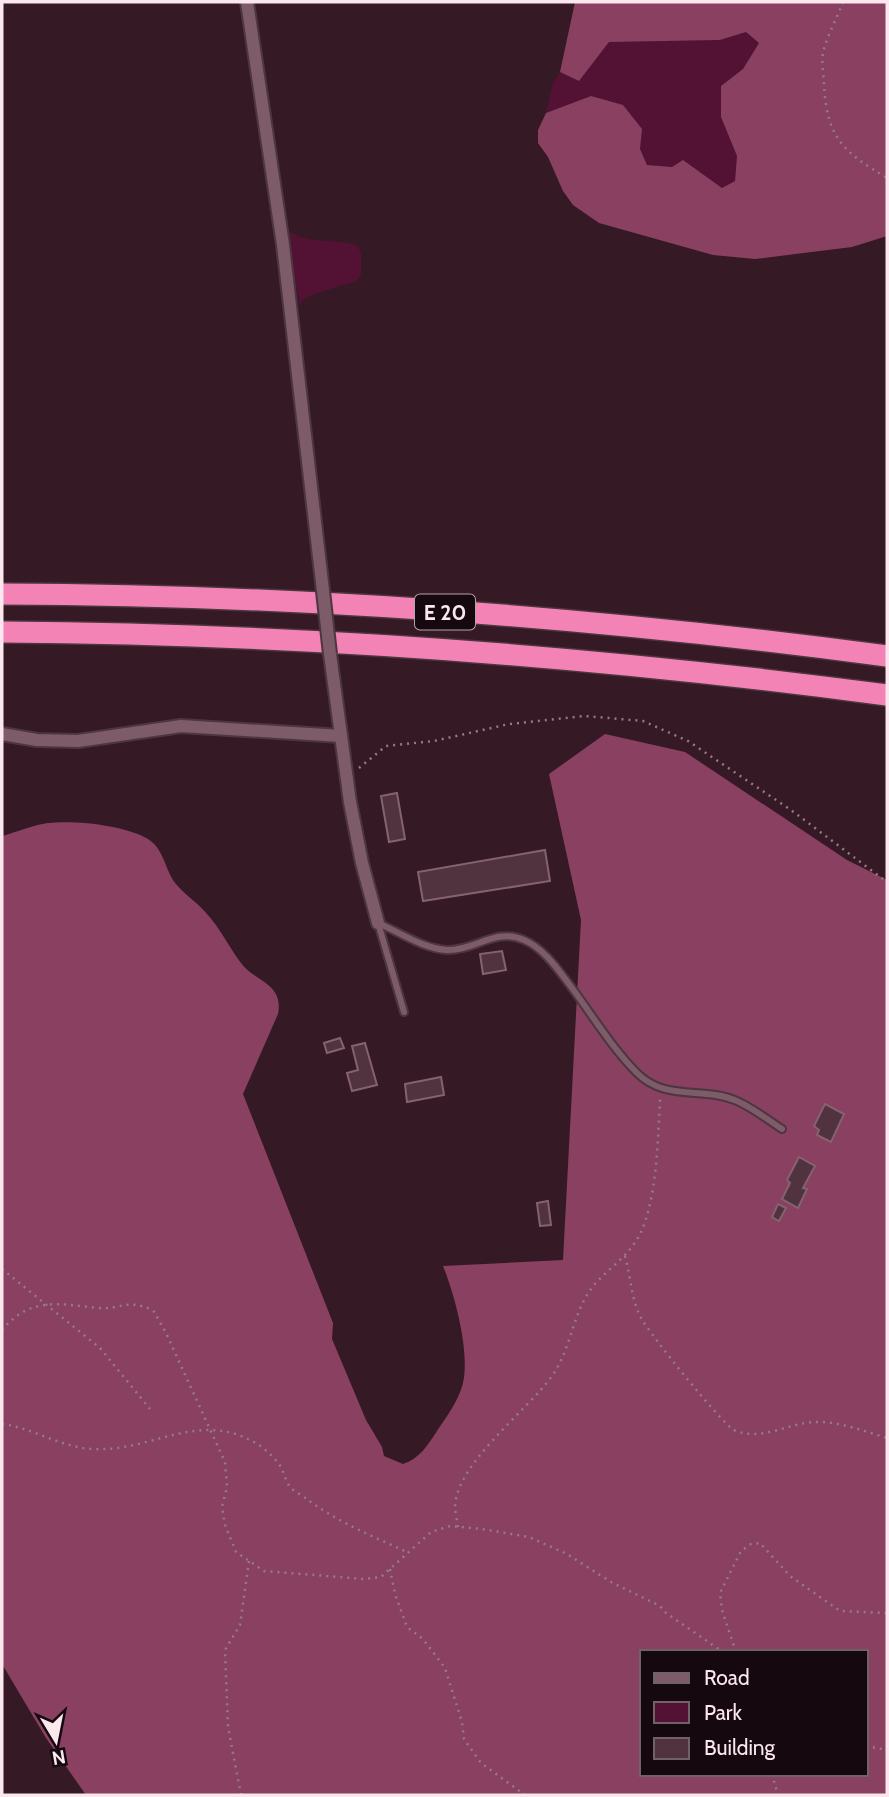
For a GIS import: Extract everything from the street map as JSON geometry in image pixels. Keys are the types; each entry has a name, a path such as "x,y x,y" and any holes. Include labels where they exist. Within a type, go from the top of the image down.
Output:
{"highway":[{"name":"E 20","path":"2,593 222,598 403,607 649,628 887,656"},
{"name":"E 20","path":"2,632 245,638 454,650 701,672 887,695"}],"street":[{"path":"247,2 283,245 330,654 348,786 362,863 378,923"},
{"path":"2,734 37,740 78,741 181,726 341,736"}],"lane":[{"path":"378,923 404,1012"},
{"path":"378,923 428,946 446,950 503,936 526,940 538,948 557,969 636,1072 650,1084 661,1089 737,1101 782,1129"}],"path":[{"path":"843,2 822,54 829,122 839,144 862,163 887,178"},
{"path":"348,786 361,764 386,746 434,741 509,724 585,716 643,721 688,741 733,774 791,810 887,882"},
{"path":"458,1527 455,1506 460,1483 473,1464 552,1375 570,1337 577,1312 594,1285 625,1256 641,1232 648,1213 661,1089"},
{"path":"625,1256 633,1297 642,1320 721,1418 735,1430 756,1433 783,1430 812,1422 836,1424 887,1438"},
{"path":"2,1269 100,1348 150,1409"},
{"path":"2,1330 23,1310 45,1304 63,1303 100,1308 127,1303 153,1310 225,1462 227,1487 222,1507 225,1525 236,1552 264,1571 364,1579 381,1577 431,1532 450,1526 529,1537 567,1554 620,1587 660,1606 666,1613 720,1650"},
{"path":"2,1424 62,1444 95,1449 135,1446 209,1428 250,1440 279,1464 291,1488 324,1512 407,1552"},
{"path":"735,1650 722,1610 720,1593 741,1551 751,1544 760,1543 790,1576 840,1611 887,1613"},
{"path":"241,1795 228,1727 225,1650 240,1625 250,1561"},
{"path":"390,1569 395,1594 407,1627 423,1639 445,1668 462,1721 464,1739 481,1763 525,1795"},
{"path":"868,1746 887,1750"},
{"path":"773,1776 778,1795"}],"green space":[{"path":"746,32 759,43 743,69 721,86 721,117 737,156 735,181 722,188 683,160 672,167 647,165 640,149 642,129 591,96 546,113 553,83 560,72 579,80 609,42 720,40"},
{"path":"286,229 302,237 356,245 361,252 361,275 356,281 309,296 302,300 300,307"}],"shaded area":[{"path":"575,2 887,2 887,236 852,247 755,259 713,255 599,223 573,205 538,143 538,130 546,113 591,96 623,105 642,129 640,149 647,165 672,167 683,160 722,188 735,181 737,156 721,117 721,86 743,69 759,43 746,32 720,40 609,42 579,81 560,72"},
{"path":"605,734 685,752 847,860 887,880 887,1795 86,1795 46,1738 2,1664 2,836 42,824 72,822 113,827 148,839 158,849 176,884 212,919 241,963 273,989 279,1004 278,1014 243,1094 333,1323 332,1339 366,1420 382,1447 384,1456 403,1464 414,1459 427,1446 459,1396 463,1383 463,1340 443,1266 563,1260 581,920 549,774"}],"building":[{"path":"397,793 405,839 389,842 381,796"},
{"path":"545,850 550,881 423,901 418,872"},
{"path":"502,951 506,970 483,974 480,954"},
{"path":"340,1038 344,1048 327,1053 324,1043"},
{"path":"365,1043 377,1085 352,1091 347,1073 358,1070 352,1046"},
{"path":"441,1077 444,1095 407,1102 405,1084"},
{"path":"825,1104 844,1114 831,1142 817,1135 819,1130 814,1126"},
{"path":"799,1157 815,1166 803,1188 807,1189 798,1208 782,1199 790,1183 787,1180"},
{"path":"548,1201 551,1225 540,1226 537,1203"},
{"path":"778,1204 786,1208 779,1221 772,1217"}]}
